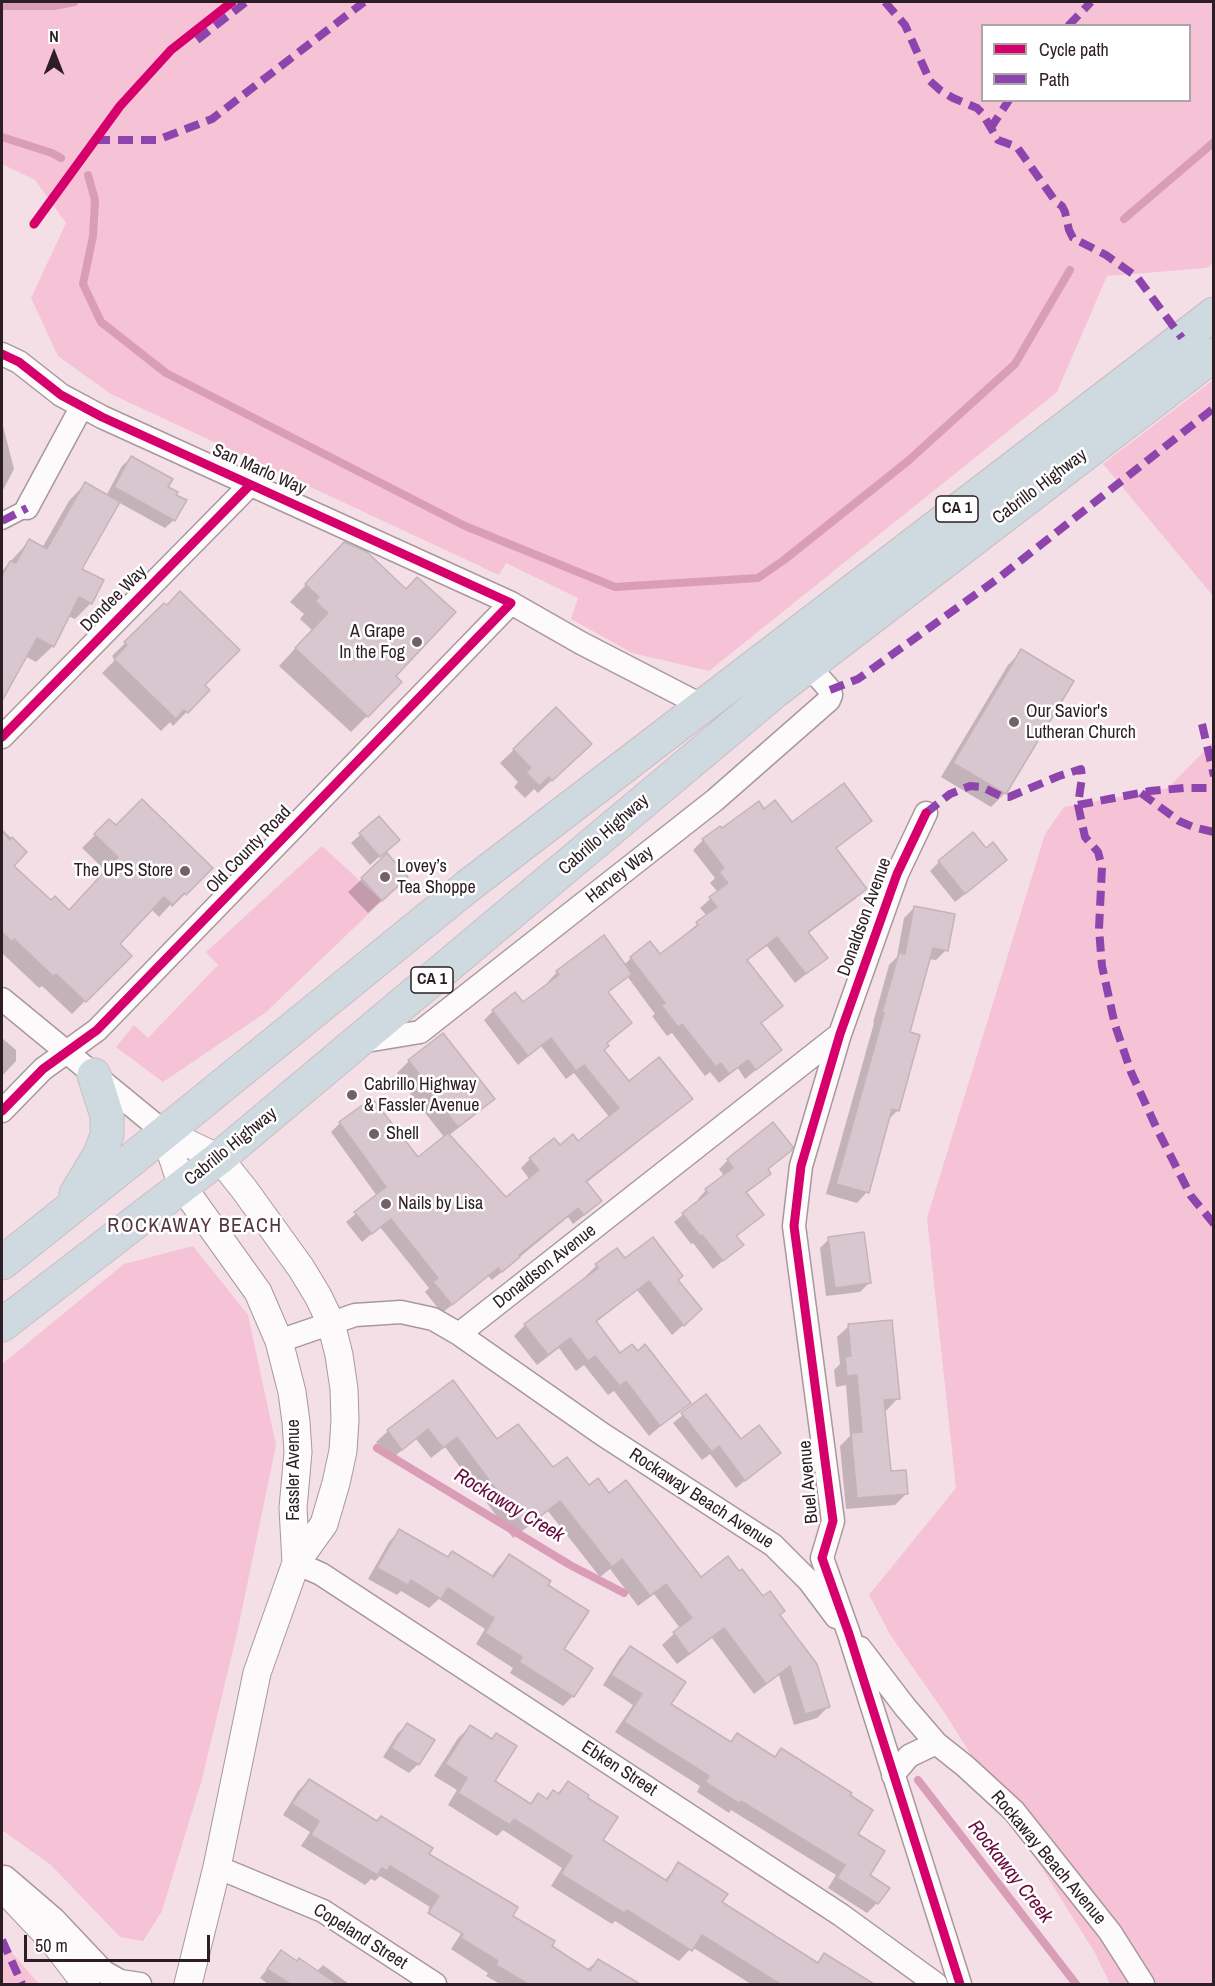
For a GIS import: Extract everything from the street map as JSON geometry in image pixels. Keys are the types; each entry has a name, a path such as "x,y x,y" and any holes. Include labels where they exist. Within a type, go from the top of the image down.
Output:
{"highway":[{"name":"Cabrillo Highway","path":"2,1263 468,886 1214,314"},
{"name":"Cabrillo Highway","path":"2,1324 219,1158 808,665 1214,356"},
{"path":"63,1214 105,1146 108,1126 105,1104 94,1075"}],"street":[{"name":"San Marlo Way","path":"10,358 61,395 102,417 511,603 581,643 703,706"},
{"path":"2,521 25,511 82,406"},
{"name":"Dondee Way","path":"2,737 250,484"},
{"name":"Old County Road","path":"2,1111 43,1069 97,1030 511,603"},
{"name":"Harvey Way","path":"358,1042 420,1032 716,800 829,700 830,690 808,665"},
{"name":"Donaldson Avenue","path":"459,1334 840,1034 897,874 926,813"},
{"path":"2,999 164,1132"},
{"name":"Buel Avenue","path":"840,1034 801,1166 794,1226 833,1521 822,1558 849,1634 960,1984"},
{"name":"Fassler Avenue","path":"164,1132 219,1158 302,1268 331,1323 344,1389 345,1420 343,1451 324,1524 296,1563 257,1673 217,1867 188,1984"},
{"name":"Fassler Avenue","path":"164,1132 182,1186 258,1292 279,1341 292,1392 296,1422 298,1452 293,1508 296,1563"},
{"name":"Rockaway Beach Avenue","path":"279,1341 355,1315 401,1312 433,1319 459,1334 602,1434 773,1545 809,1581 905,1707 936,1743 965,1766 1014,1812 1110,1932 1143,1984"},
{"name":"Ebken Street","path":"296,1563 321,1574 831,1909 936,1984"},
{"path":"893,1775 909,1756 936,1743"},
{"name":"Copeland Street","path":"217,1867 323,1911 435,1984"},
{"path":"2,1875 54,1919 104,1972 120,1981 140,1984"},
{"path":"2,1887 53,1941 86,1984"}],"shaded area":[{"path":"2,2 1213,2 1213,263 1207,268 1107,276 1057,392 709,671 632,653 571,619 578,598 506,563 499,575 111,394 58,356 31,298 66,223 35,180 2,164"},
{"path":"1213,380 1213,596 1103,464"},
{"path":"1213,742 1213,1984 1110,1984 1095,1953 946,1715 891,1636 869,1595 956,1488 927,1218 1045,834 1064,807 1168,788"},
{"path":"322,846 382,901 265,1013 163,1082 116,1047 134,1025 148,1038 218,965 206,952"},
{"path":"193,1246 248,1315 276,1445 238,1629 202,1779 162,1911 143,1941 120,1937 51,1865 2,1830 2,1364 124,1264"},
{"path":"2,1941 39,1984 2,1984"}],"building":[{"path":"131,456 173,479 168,487 178,492 176,495 187,500 175,521 114,487"},
{"path":"85,482 120,502 82,569 104,580 92,604 79,597 54,647 37,638 2,701 2,576 10,561 16,563 29,539 47,549"},
{"path":"344,542 367,552 406,589 417,577 456,612 396,676 402,682 368,717 295,648 328,613 315,601 319,597 305,584"},
{"path":"180,591 240,650 205,685 210,690 188,713 184,710 176,719 114,659 127,645 124,642 164,603 167,605"},
{"name":"Our Savior's Lutheran Church","path":"1021,649 1074,681 1006,794 953,763"},
{"path":"556,707 592,744 552,781 549,777 539,786 526,772 531,768 513,749"},
{"path":"844,783 872,821 836,848 867,889 808,932 828,958 806,974 777,937 747,960 783,1006 761,1023 782,1050 756,1070 748,1060 729,1074 721,1063 716,1067 682,1024 678,1027 661,1005 665,1003 630,957 650,941 660,954 698,925 696,922 717,907 709,897 728,883 719,872 724,868 702,839 720,826 722,828 759,801 764,809 775,800 792,822"},
{"path":"142,799 213,868 173,905 164,897 120,944 132,956 86,1002 56,974 53,976 14,939 12,942 2,932 2,831 10,840 12,837 27,852 14,866 51,900 55,896 69,910 118,857 94,834 109,819 116,825"},
{"path":"379,816 400,840 380,857 359,833"},
{"path":"973,832 986,848 993,842 1007,860 965,894 938,861"},
{"name":"Lovey’s Tea Shoppe","path":"387,853 408,877 382,901 361,878"},
{"path":"914,906 955,914 948,951 933,948 910,1032 920,1035 899,1111 892,1109 869,1193 836,1184 899,953 905,954"},
{"path":"604,935 632,974 608,992 632,1023 607,1043 609,1046 604,1050 629,1081 659,1057 693,1099 586,1181 602,1201 584,1215 578,1208 519,1255 520,1257 502,1272 498,1268 452,1305 433,1282 438,1278 391,1219 372,1234 354,1212 386,1187 339,1122 372,1098 418,1157 448,1133 506,1197 539,1170 529,1158 554,1138 560,1145 573,1134 578,1141 619,1108 584,1065 576,1071 551,1038 528,1056 492,1010 515,992 523,1002 559,975 556,971"},
{"path":"443,1033 495,1099 458,1127 408,1060"},
{"path":"773,1122 793,1147 768,1169 771,1174 746,1192 764,1215 736,1236 744,1245 723,1261 682,1213 708,1193 705,1189 733,1168 727,1159"},
{"path":"864,1232 871,1283 835,1288 828,1237"},
{"path":"653,1237 683,1276 678,1280 702,1309 684,1326 649,1281 596,1321 620,1353 632,1344 638,1351 645,1344 691,1403 660,1426 626,1381 620,1386 595,1356 588,1361 570,1338 548,1355 524,1324 598,1268 595,1264 617,1248 625,1258"},
{"path":"892,1320 900,1399 884,1400 891,1471 906,1470 908,1494 857,1498 851,1433 862,1432 857,1375 847,1376 845,1357 851,1356 848,1324"},
{"path":"453,1380 497,1439 518,1424 553,1467 567,1457 589,1485 598,1478 609,1493 626,1480 701,1577 728,1556 739,1571 742,1569 763,1596 770,1591 785,1611 780,1615 817,1664 830,1707 805,1714 790,1666 766,1684 724,1628 689,1654 673,1632 692,1618 666,1584 650,1596 622,1559 612,1567 560,1501 525,1528 457,1437 443,1448 428,1429 402,1450 387,1430"},
{"path":"706,1394 741,1439 759,1425 781,1453 745,1481 719,1446 712,1452 681,1413"},
{"path":"399,1529 448,1557 452,1551 494,1577 509,1554 551,1581 548,1585 589,1611 564,1649 593,1668 574,1697 519,1662 522,1657 485,1633 494,1618 448,1588 441,1599 411,1580 408,1585 377,1568"},
{"path":"630,1646 686,1682 671,1704 731,1742 737,1733 775,1757 781,1748 852,1793 850,1795 873,1810 858,1834 885,1851 870,1875 890,1888 878,1904 837,1878 845,1865 741,1801 740,1804 705,1782 709,1776 624,1722 642,1694 611,1675"},
{"path":"407,1723 435,1740 419,1765 391,1748"},
{"path":"470,1725 492,1739 496,1733 517,1746 495,1781 531,1804 538,1793 547,1799 553,1790 559,1794 568,1781 589,1795 588,1798 618,1817 603,1840 667,1881 678,1862 728,1894 722,1902 818,1963 824,1953 874,1984 780,1984 702,1935 692,1951 627,1910 624,1913 561,1874 572,1856 514,1819 510,1825 458,1793 467,1778 445,1764"},
{"path":"309,1779 377,1821 381,1816 433,1848 429,1854 518,1907 513,1916 555,1941 552,1946 590,1971 598,1959 640,1984 528,1984 496,1965 498,1961 461,1938 463,1934 428,1913 439,1896 390,1866 387,1871 382,1868 377,1875 311,1835 319,1821 292,1804"},
{"path":"281,1950 297,1961 299,1958 337,1984 290,1984 267,1969"}],"waterway":[{"path":"2,6 54,6 74,2"},
{"path":"2,137 61,158"},
{"path":"1124,219 1214,142"},
{"path":"88,175 95,200 93,236 83,284 101,322 166,373 465,526 615,587 758,578 784,560 908,461 1015,364 1070,270"},
{"name":"Rockaway Creek","path":"377,1448 570,1565 624,1593"},
{"name":"Rockaway Creek","path":"918,1780 1076,1984"}],"marked path":[{"path":"197,40 246,2"},
{"path":"95,140 157,140 212,119 364,2"},
{"path":"885,2 905,25 930,81 953,98 977,108 998,140 1017,147 1056,202 1062,206 1073,238 1106,255 1137,277 1182,338"},
{"path":"1070,24 1091,2"},
{"path":"990,129 1008,102"},
{"path":"830,690 858,679 1000,577 1214,408"},
{"path":"2,521 27,508"},
{"path":"1202,724 1214,776"},
{"path":"926,813 950,794 970,786 982,787 1003,797 1009,797 1081,769 1078,805 1085,837 1098,852 1102,867 1099,929 1102,966 1115,1025 1131,1072 1157,1129 1191,1196 1214,1224"},
{"path":"1078,805 1150,791 1214,788"},
{"path":"1141,793 1179,821 1214,832"},
{"path":"2,1940 22,1984"}],"cycle path":[{"path":"34,224 120,106 171,50 232,2"},
{"path":"2,354 19,362 61,395 102,417 511,603 97,1030 43,1069 2,1111"},
{"path":"2,737 250,485"},
{"path":"926,813 897,874 840,1034 801,1166 794,1226 833,1521 822,1558 849,1634 960,1984"}],"place":[{"name":"A Grape In the Fog","path":"417,642"},
{"name":"Our Savior's Lutheran Church","path":"1014,722"},
{"name":"The UPS Store","path":"185,871"},
{"name":"Lovey’s Tea Shoppe","path":"385,877"},
{"name":"Cabrillo Highway & Fassler Avenue","path":"352,1095"},
{"name":"Shell","path":"374,1134"},
{"name":"Nails by Lisa","path":"386,1204"}],"district":[{"name":"ROCKAWAY BEACH","path":"195,1227"}]}
